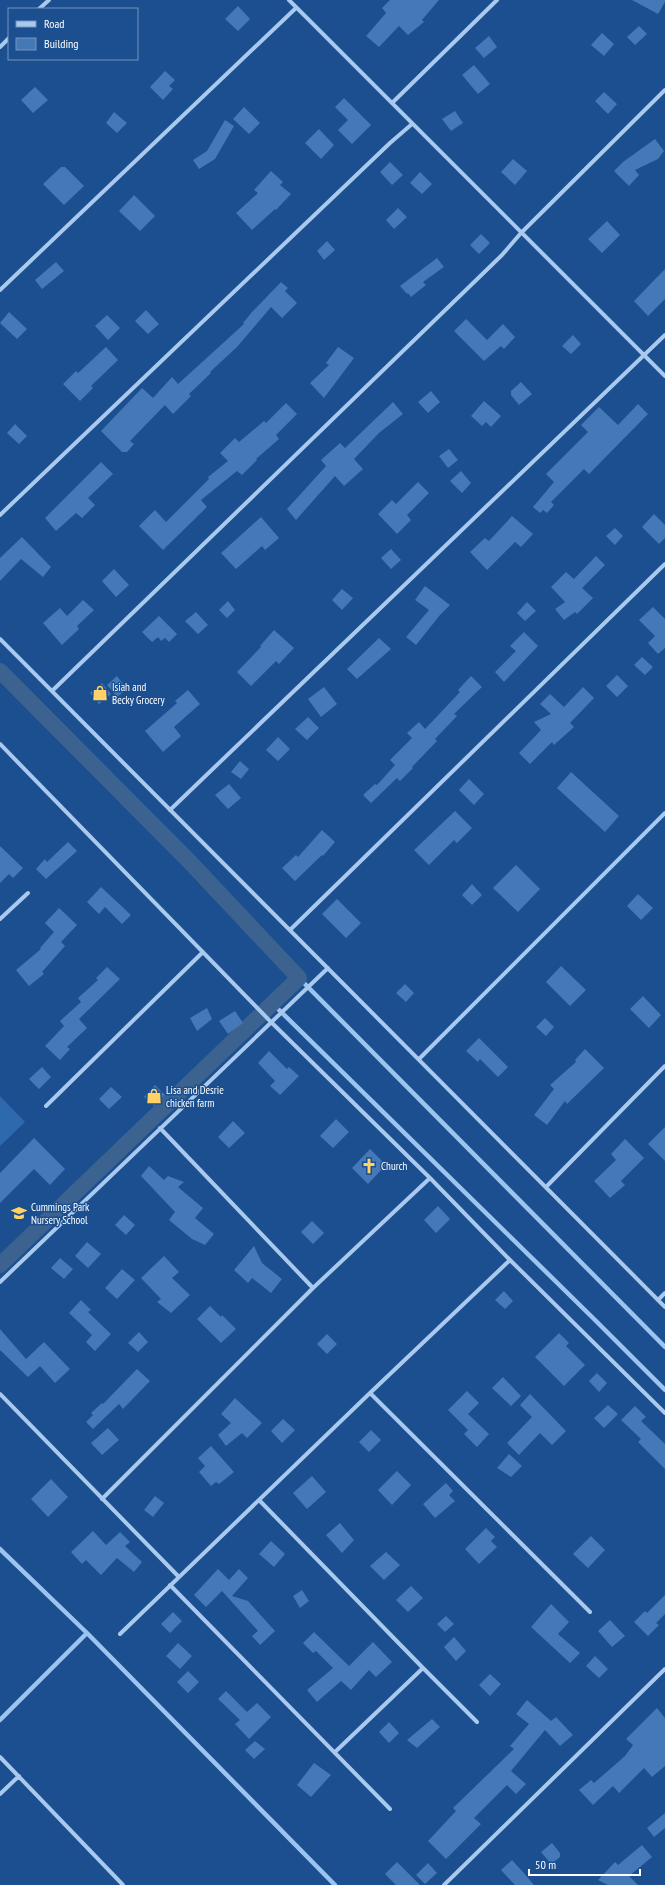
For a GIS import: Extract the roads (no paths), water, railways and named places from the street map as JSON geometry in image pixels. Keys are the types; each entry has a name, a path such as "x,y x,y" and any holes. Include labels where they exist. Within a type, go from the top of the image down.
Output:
{"street":[{"path":"40,8 49,0"},
{"path":"289,0 665,376"},
{"path":"392,103 497,0"},
{"path":"0,290 296,8"},
{"path":"0,47 8,39"},
{"path":"52,691 502,255 521,233 665,90"},
{"path":"0,515 412,124"},
{"path":"170,810 665,335"},
{"path":"290,930 665,564"},
{"path":"0,639 665,1306"},
{"path":"0,744 271,1022 430,1178 510,1260 665,1413"},
{"path":"419,1059 665,813"},
{"path":"0,919 28,893"},
{"path":"46,1106 203,952"},
{"path":"0,1282 328,968"},
{"path":"546,1187 665,1066"},
{"path":"160,1128 313,1288"},
{"path":"102,1499 313,1288 430,1178"},
{"path":"120,1634 510,1260"},
{"path":"658,1300 665,1293"},
{"path":"370,1393 590,1612"},
{"path":"0,1394 179,1577"},
{"path":"259,1500 477,1722"},
{"path":"170,1585 390,1809"},
{"path":"335,1752 423,1668"},
{"path":"444,1885 665,1669"},
{"path":"0,1756 123,1885"},
{"path":"0,1794 19,1776"}],"waterway":[{"path":"0,671 188,860 299,978 0,1265"},
{"path":"299,978 665,1347"},
{"path":"272,1003 665,1390"},
{"path":"0,1549 87,1633 335,1885"},
{"path":"0,1720 87,1633"}],"place":[{"name":"Isiah and Becky Grocery","path":"100,693"},
{"name":"Lisa and Desrie chicken farm","path":"154,1096"},
{"name":"Church","path":"369,1166"},
{"name":"Cummings Park Nursery School","path":"19,1213"}]}
